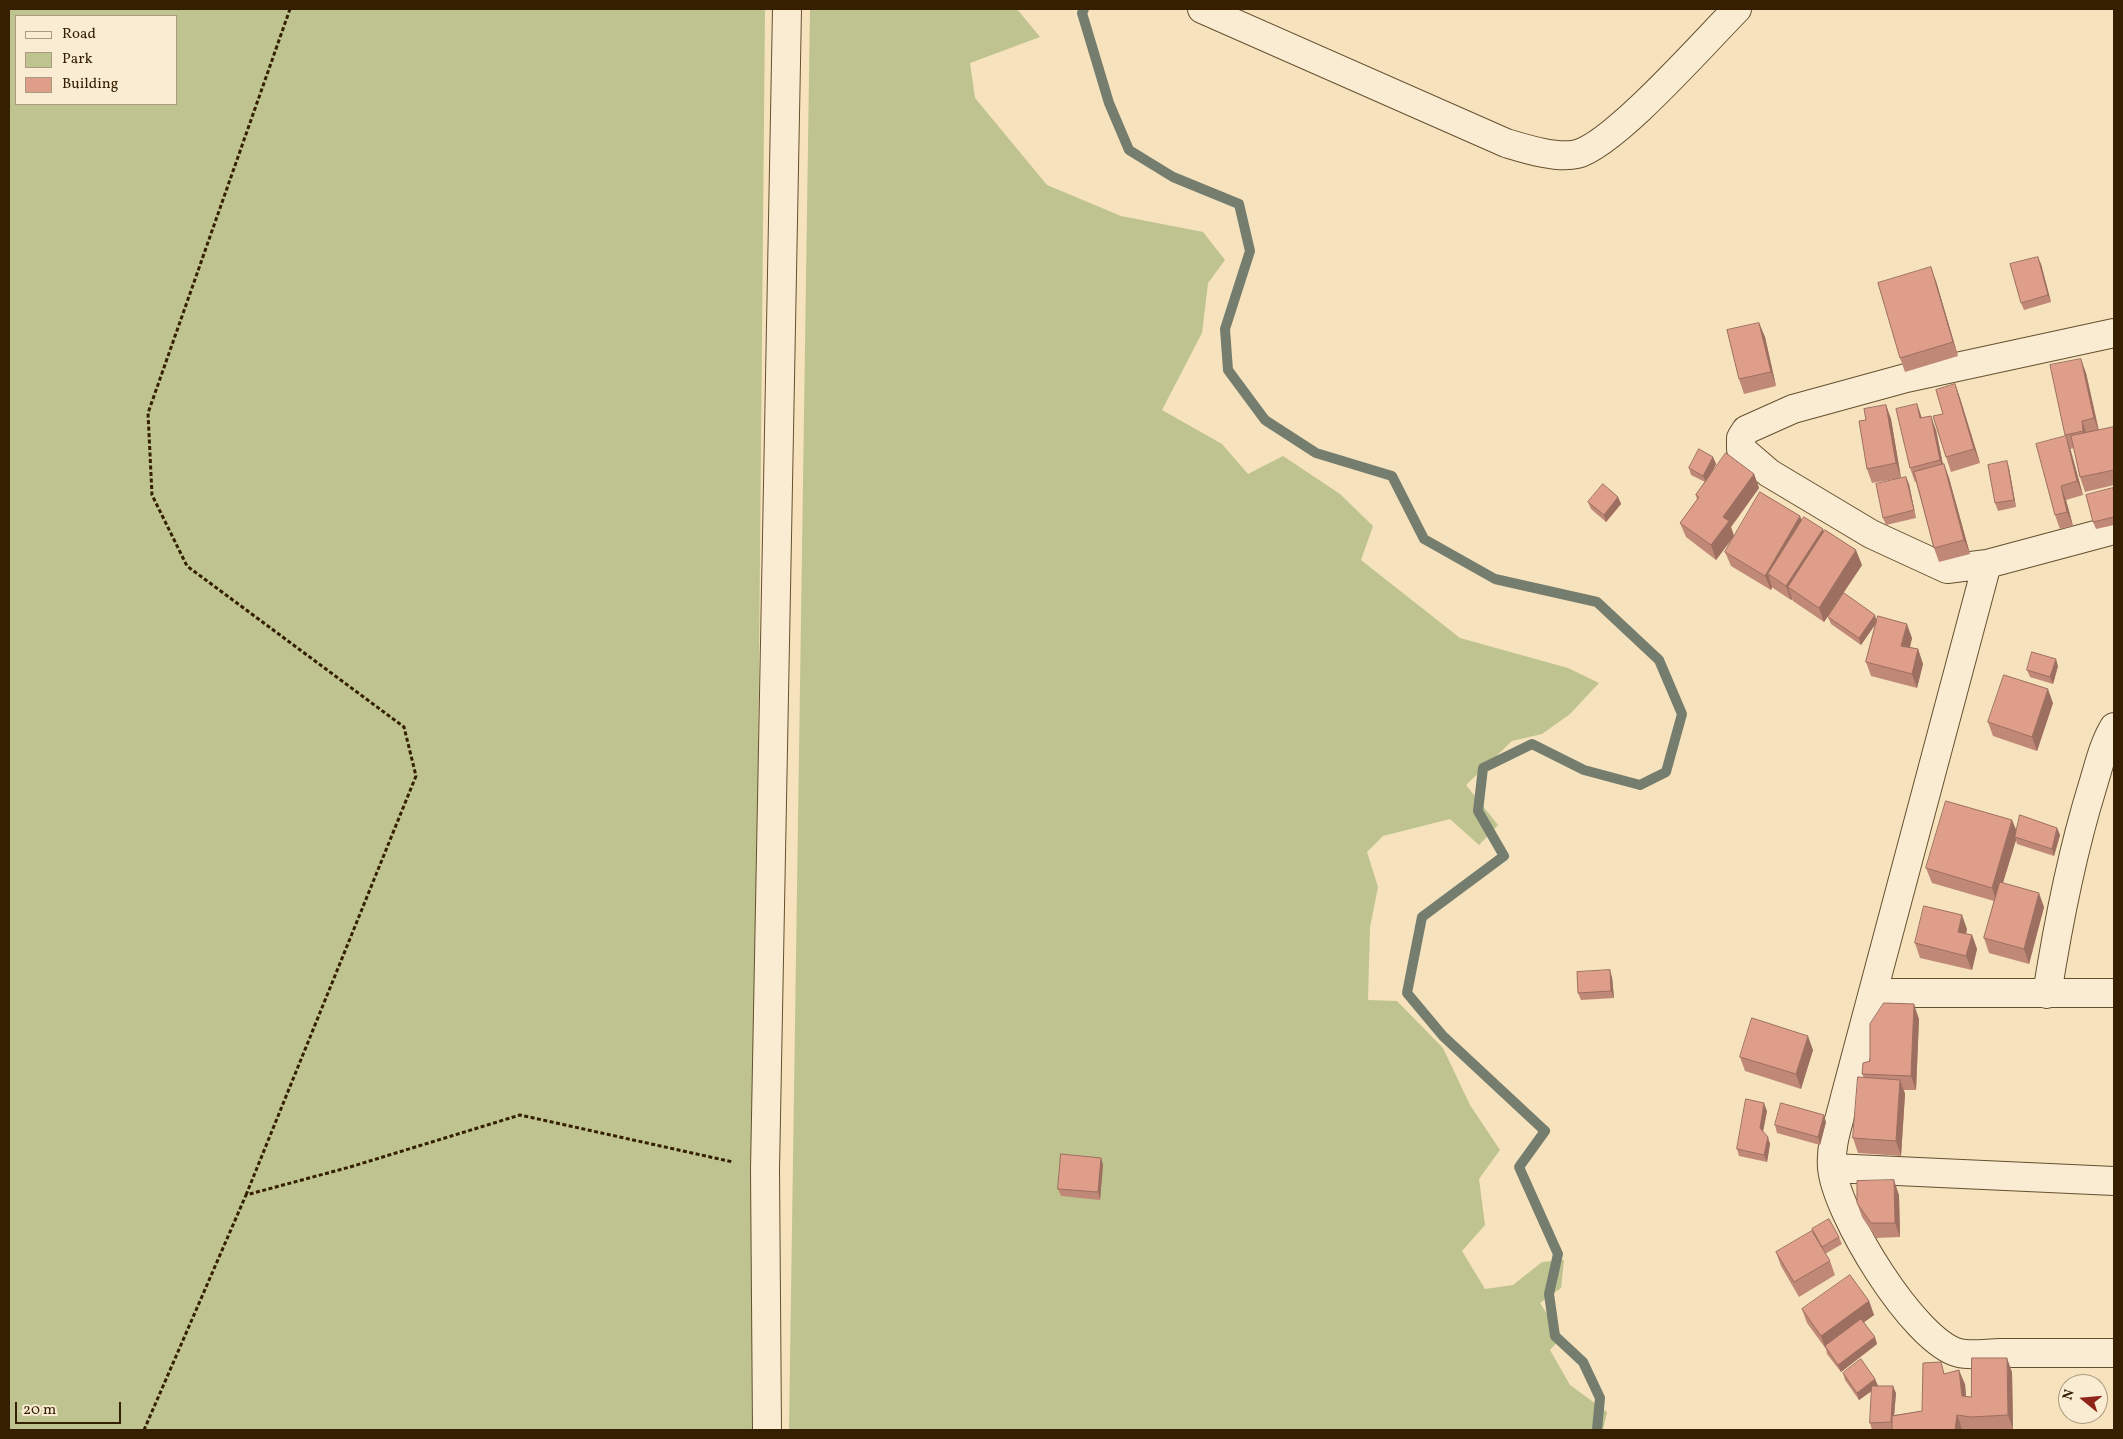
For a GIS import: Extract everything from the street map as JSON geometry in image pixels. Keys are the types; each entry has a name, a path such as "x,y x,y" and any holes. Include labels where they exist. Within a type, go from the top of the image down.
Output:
{"street":[{"path":"767,1430 765,1169 787,9"},
{"path":"1202,9 1506,144 1542,153 1576,154 1597,146 1641,106 1736,9"},
{"path":"2114,333 1906,378 1793,409 1756,424 1746,430 1741,438 1741,449 1769,473 1871,534 1947,569 1987,564 2114,530"},
{"path":"1987,564 1845,1096 1833,1147 1832,1168 1842,1205 1882,1276 1918,1325 1935,1340 1959,1353 2114,1353"},
{"path":"2047,994 2058,924 2074,847 2098,768 2114,727"},
{"path":"1874,993 2114,993"},
{"path":"1832,1168 2114,1181"}],"path":[{"path":"144,1430 246,1195 416,776 404,727 187,566 152,495 148,413 290,9"},
{"path":"246,1195 350,1167 520,1115 765,1169"}],"green space":[{"path":"9,9 765,9 752,1430 9,1430"},
{"path":"810,9 1017,9 1040,37 970,63 975,98 1047,185 1121,216 1203,232 1225,260 1208,283 1202,333 1162,410 1222,444 1248,474 1283,456 1340,494 1373,526 1361,560 1460,638 1568,668 1599,683 1570,714 1542,734 1512,741 1466,785 1498,825 1479,845 1450,819 1383,836 1367,852 1378,887 1370,927 1368,1000 1397,1001 1443,1048 1470,1105 1500,1150 1479,1179 1485,1225 1462,1251 1485,1289 1513,1285 1542,1262 1564,1260 1561,1288 1540,1303 1562,1337 1550,1350 1570,1385 1607,1412 1603,1430 789,1430"}],"building":[{"path":"2038,257 2048,295 2021,303 2010,264"},
{"path":"1931,267 1953,342 1900,358 1878,283"},
{"path":"1759,323 1771,372 1739,379 1727,330"},
{"path":"2081,359 2094,418 2082,421 2083,431 2065,435 2050,365"},
{"path":"1955,384 1974,449 1946,457 1933,416 1943,414 1936,390"},
{"path":"1917,404 1920,418 1931,416 1940,460 1910,468 1896,409"},
{"path":"1886,405 1896,463 1867,469 1859,421 1866,420 1864,409"},
{"path":"2114,427 2114,470 2080,477 2071,436"},
{"path":"2066,436 2077,481 2061,486 2067,512 2055,515 2036,444"},
{"path":"1699,449 1713,457 1703,476 1689,468"},
{"path":"1726,453 1754,474 1723,517 1729,521 1711,545 1680,523 1699,497 1696,495"},
{"path":"2007,461 2014,500 1995,503 1988,465"},
{"path":"1944,464 1964,540 1934,548 1914,472"},
{"path":"1906,477 1914,510 1883,518 1876,484"},
{"path":"1603,484 1618,497 1604,515 1588,502"},
{"path":"2113,488 2114,517 2093,522 2086,495"},
{"path":"1760,492 1800,516 1765,576 1725,552"},
{"path":"1804,517 1823,529 1786,586 1768,574"},
{"path":"1825,530 1856,550 1819,608 1788,587"},
{"path":"1844,593 1875,615 1859,638 1828,617"},
{"path":"1878,616 1907,624 1901,646 1918,649 1912,674 1866,662"},
{"path":"2032,652 2056,659 2050,677 2027,670"},
{"path":"2004,675 2048,689 2032,737 1988,722"},
{"path":"1946,801 2012,820 1992,888 1926,868"},
{"path":"2020,815 2057,828 2052,849 2015,837"},
{"path":"2000,882 2039,893 2024,949 1984,938"},
{"path":"1924,906 1962,915 1958,932 1972,935 1966,956 1915,943"},
{"path":"1610,970 1611,991 1578,993 1577,972"},
{"path":"1884,1003 1914,1004 1911,1076 1862,1074 1863,1063 1870,1061 1870,1024"},
{"path":"1752,1018 1808,1036 1796,1074 1740,1057"},
{"path":"1858,1077 1900,1080 1896,1141 1853,1138"},
{"path":"1746,1099 1764,1103 1760,1128 1768,1137 1764,1155 1737,1149"},
{"path":"1781,1103 1824,1115 1818,1137 1775,1125"},
{"path":"1061,1154 1101,1158 1098,1192 1058,1189"},
{"path":"1894,1180 1895,1223 1871,1223 1857,1203 1857,1181"},
{"path":"1829,1219 1839,1237 1822,1247 1812,1229"},
{"path":"1812,1231 1830,1261 1794,1282 1776,1252"},
{"path":"1850,1275 1869,1301 1821,1336 1802,1309"},
{"path":"1861,1319 1875,1337 1838,1365 1825,1346"},
{"path":"1972,1358 2007,1358 2008,1415 1971,1417 1957,1415 1955,1430 1892,1430 1892,1416 1922,1411 1923,1363 1941,1362 1944,1374 1959,1370 1962,1396 1971,1397"},
{"path":"1861,1359 1875,1379 1857,1393 1843,1373"},
{"path":"1872,1386 1893,1386 1891,1422 1870,1423"}],"waterway":[{"path":"1084,9 1082,13 1109,103 1129,150 1173,177 1239,204 1250,251 1225,329 1228,370 1265,420 1316,453 1392,476 1424,539 1495,579 1597,602 1659,660 1682,714 1666,772 1640,785 1584,770 1532,744 1483,768 1478,811 1504,856 1422,917 1407,993 1443,1036 1545,1131 1519,1167 1558,1254 1549,1294 1555,1336 1583,1362 1600,1398 1597,1430"}]}
